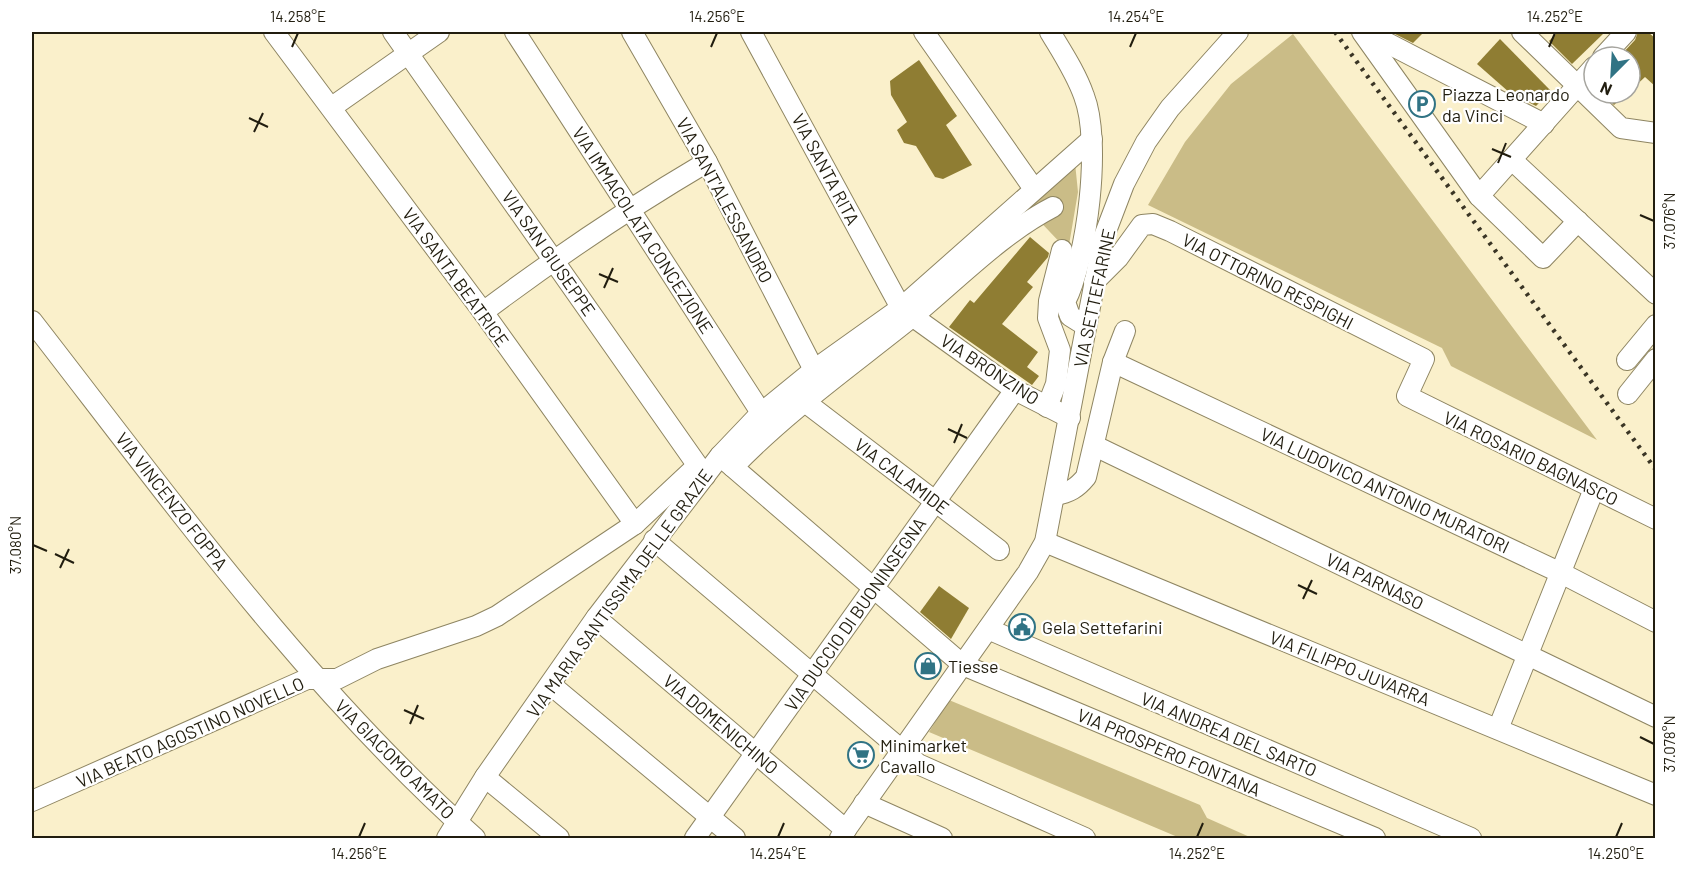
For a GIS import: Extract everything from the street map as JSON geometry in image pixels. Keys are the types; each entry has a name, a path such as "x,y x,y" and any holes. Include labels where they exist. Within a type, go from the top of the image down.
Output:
{"street":[{"name":"VIA SANTA BEATRICE","path":"274,32 483,312 635,524"},
{"name":"VIA SAN GIUSEPPE","path":"393,32 701,471"},
{"path":"332,107 439,32"},
{"name":"VIA IMMACOLATA CONCEZIONE","path":"515,32 765,421"},
{"name":"VIA SANT'ALESSANDRO","path":"632,32 707,162 814,370"},
{"name":"VIA SANTA RITA","path":"751,32 906,312"},
{"path":"924,32 1034,189"},
{"path":"1050,32 1085,98 1092,139 1090,198 1073,286 1065,302 1070,316 1086,326"},
{"name":"VIA SETTEFARINE","path":"843,834 988,629 1045,542 1103,239 1124,184 1146,142 1170,108 1238,32"},
{"path":"1364,32 1544,124"},
{"path":"1364,32 1479,196 1542,258 1578,221"},
{"path":"1522,32 1621,128 1656,133"},
{"path":"1614,45 1626,32"},
{"path":"1479,196 1582,80"},
{"name":"VIA MARIA SANTISSIMA DELLE GRAZIE","path":"765,421 805,402 906,312 1034,189 1092,139"},
{"path":"1512,160 1656,294"},
{"path":"483,312 554,259 630,208 707,162"},
{"path":"906,312 1026,221 1053,207"},
{"name":"VIA OTTORINO RESPIGHI","path":"1094,282 1118,258 1142,225 1153,224 1424,360 1407,396"},
{"path":"1047,407 1056,384 1060,350 1048,318 1049,301 1062,250"},
{"name":"VIA MARIA SANTISSIMA DELLE GRAZIE","path":"635,524 701,471 726,462 814,370 906,312"},
{"name":"VIA BRONZINO","path":"906,312 1014,390 1070,418"},
{"name":"VIA VINCENZO FOPPA","path":"32,321 204,543 316,679"},
{"path":"1627,360 1656,325"},
{"name":"VIA SETTEFARINE","path":"1055,495 1067,494 1079,486 1086,477 1113,362 1125,331"},
{"path":"1628,394 1656,359"},
{"name":"VIA LUDOVICO ANTONIO MURATORI","path":"1113,362 1561,573 1656,622"},
{"name":"VIA DUCCIO DI BUONINSEGNA","path":"695,838 1014,390"},
{"name":"VIA ROSARIO BAGNASCO","path":"1407,396 1656,519"},
{"name":"VIA CALAMIDE","path":"805,402 999,550"},
{"name":"VIA PARNASO","path":"1095,446 1656,717"},
{"name":"VIA PROSPERO FONTANA","path":"726,462 963,665 1375,838"},
{"name":"VIA MARIA SANTISSIMA DELLE GRAZIE","path":"452,830 485,777 701,471"},
{"path":"1498,729 1594,489"},
{"name":"VIA BEATO AGOSTINO NOVELLO","path":"32,801 307,679 337,679 377,659 476,626 497,616 635,524"},
{"path":"654,540 918,764 1085,838"},
{"name":"VIA FILIPPO JUVARRA","path":"1045,542 1656,795"},
{"name":"VIA DOMENICHINO","path":"596,618 756,754 843,834"},
{"name":"VIA ANDREA DEL SARTO","path":"988,629 1471,838"},
{"name":"VIA GIACOMO AMATO","path":"316,679 452,830 475,838"},
{"path":"551,685 735,838"},
{"path":"485,777 559,838"},
{"path":"864,803 942,838"}],"shaded area":[{"path":"1293,34 1597,440 1451,366 1442,348 1148,205 1185,142 1231,84"},
{"path":"1075,163 1078,192 1068,251 1031,212 916,309"},
{"path":"949,700 1200,805 1207,818 1252,838 1180,838 929,732"}],"building":[{"path":"1391,32 1424,32 1413,43"},
{"path":"1558,32 1605,32 1592,45 1582,45 1582,54 1572,64 1549,41"},
{"path":"1638,32 1648,32 1656,39 1656,87 1645,77 1642,80 1642,45 1630,45"},
{"path":"1500,39 1551,91 1536,106 1510,93 1477,64"},
{"path":"919,60 957,116 946,125 972,165 943,179 935,177 916,146 904,143 897,130 907,122 891,95 890,81"},
{"path":"1030,237 1049,253 1048,257 1027,282 1033,287 1002,324 1038,352 1027,367 1039,376 1032,385 949,327 970,300 974,303"},
{"path":"939,586 969,608 951,639 920,612"}],"railway":[{"path":"1335,32 1656,470"}],"place":[{"name":"Piazza Leonardo da Vinci","path":"1422,104"},
{"name":"Gela Settefarini","path":"1022,627"},
{"name":"Tiesse","path":"928,666"},
{"name":"Minimarket Cavallo","path":"861,755"}]}
